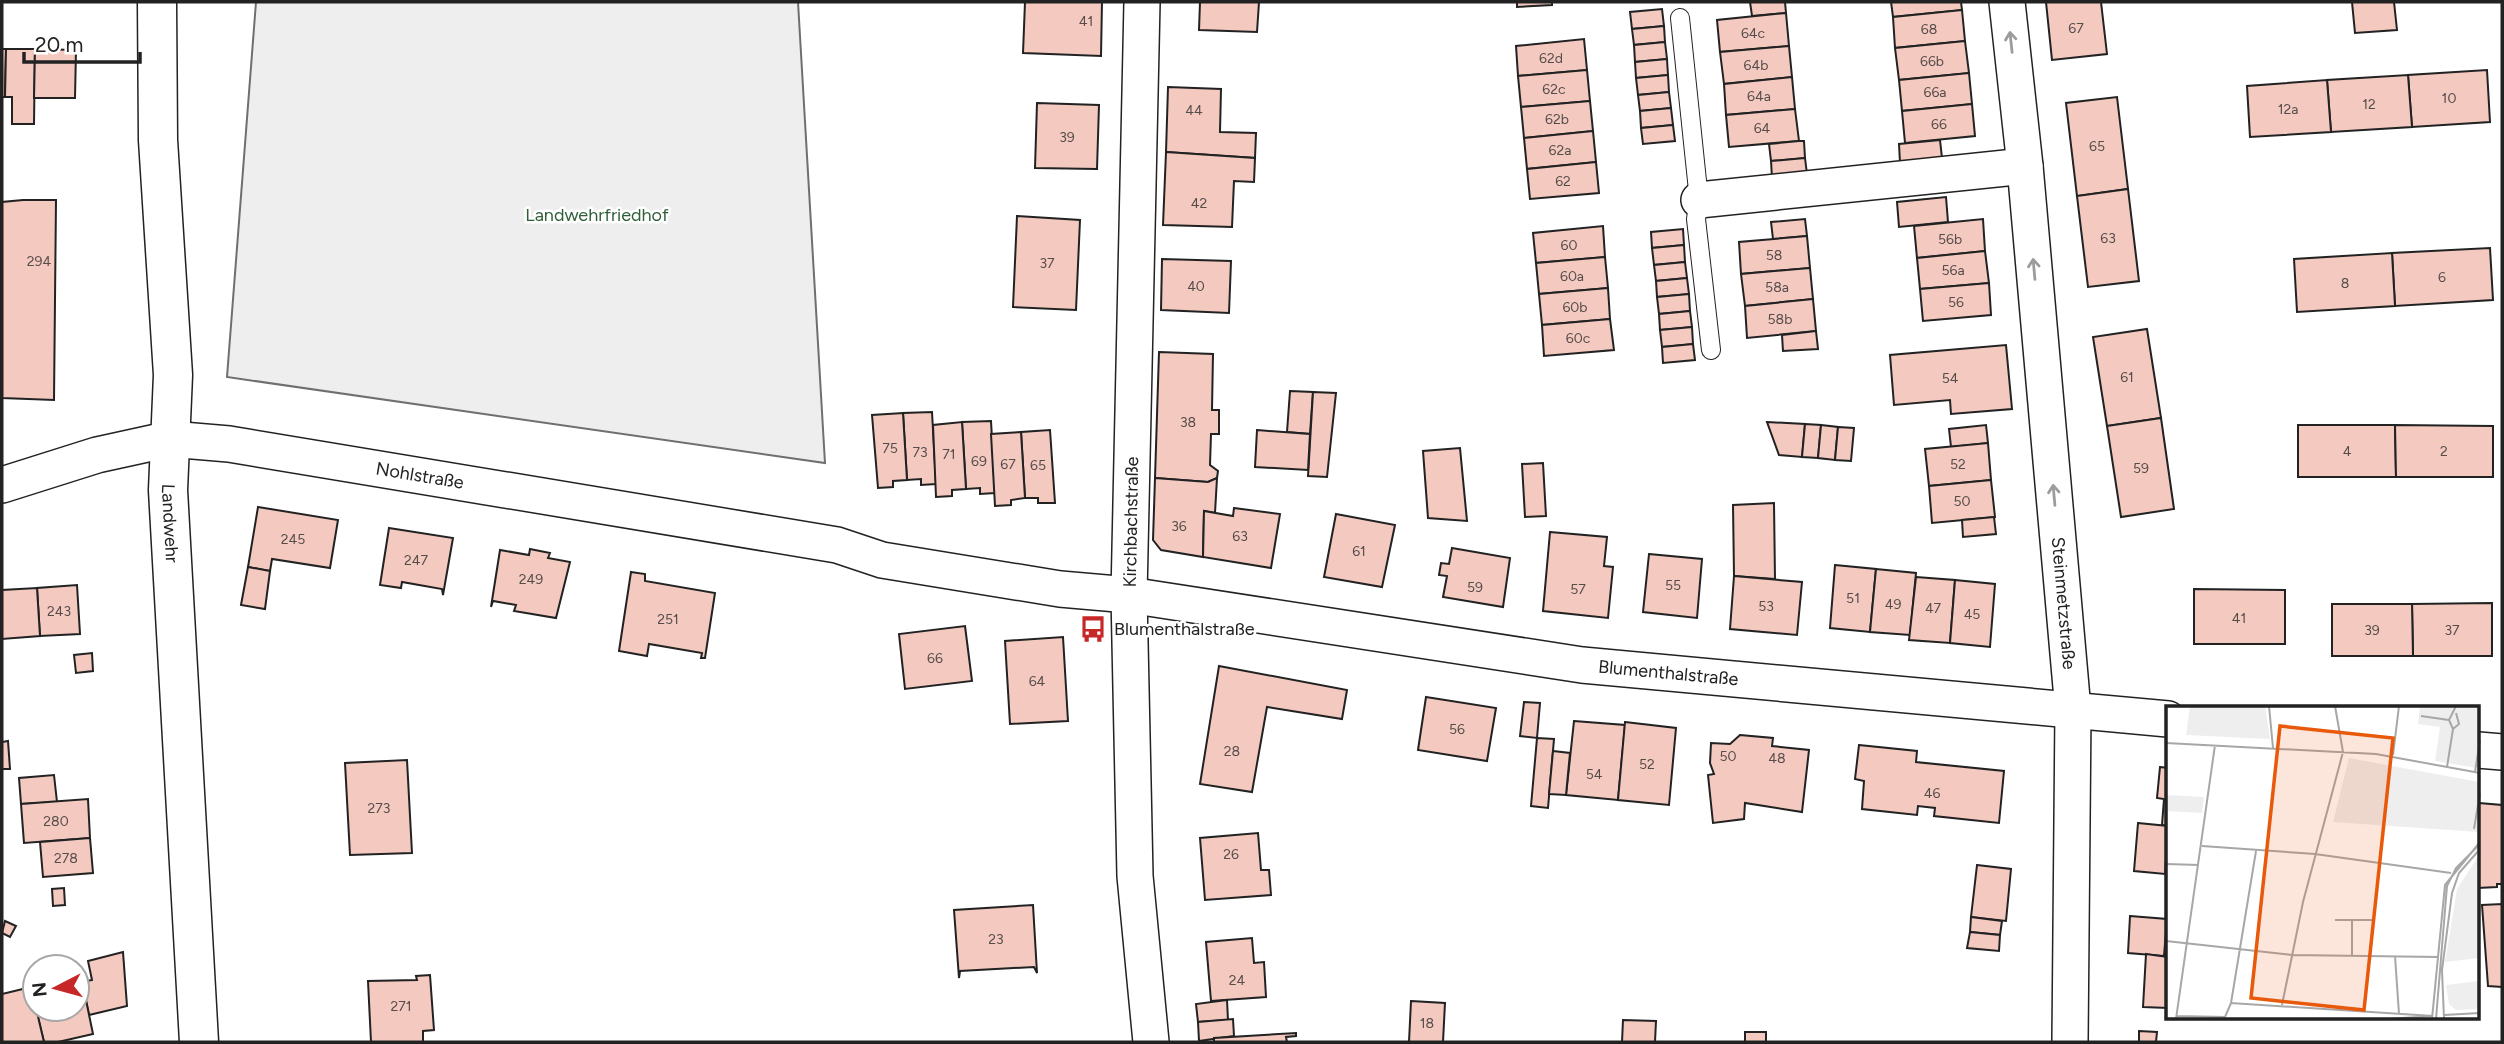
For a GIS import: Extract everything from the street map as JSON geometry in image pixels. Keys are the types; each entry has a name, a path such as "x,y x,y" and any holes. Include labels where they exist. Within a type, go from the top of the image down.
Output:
{"street":[{"name":"Landwehr","path":"157,2 158,140 173,375 168,490 199,1042"},
{"name":"Kirchbachstraße","path":"1142,2 1129,595 1135,876 1151,1042"},
{"name":"Steinmetzstraße","path":"2007,2 2025,166 2073,710 2070,1042"},
{"path":"1699,200 2025,166"},
{"name":"Nohlstraße","path":"2,485 97,455 170,439 229,444 842,547"},
{"name":"Blumenthalstraße","path":"842,547 883,560 1060,589 1129,595 1582,665 2166,719"},
{"path":"2480,750 2502,752"}],"lane":[{"path":"1680,18 1699,200 1696,219 1711,350"}],"green space":[{"name":"Landwehrfriedhof","path":"256,2 798,2 825,463 227,377"}],"building":[{"path":"1025,2 1102,2 1101,56 1023,53"},
{"path":"1200,2 1259,2 1257,32 1199,30"},
{"path":"1517,2 1552,2 1552,5 1517,7"},
{"path":"1750,2 1785,2 1786,13 1752,16"},
{"path":"1891,2 1961,2 1962,10 1893,17"},
{"path":"2046,2 2101,2 2107,54 2052,60"},
{"path":"2352,2 2394,2 2397,30 2355,33"},
{"path":"1662,9 1664,26 1632,29 1630,12"},
{"path":"1962,10 1965,41 1895,48 1893,17"},
{"path":"1786,13 1789,46 1720,52 1717,20"},
{"path":"1664,26 1665,42 1634,45 1632,29"},
{"path":"1584,39 1587,70 1518,76 1516,46"},
{"path":"1965,41 1969,73 1899,80 1895,48"},
{"path":"1665,42 1667,59 1635,62 1634,45"},
{"path":"1789,46 1792,77 1724,84 1720,52"},
{"path":"2,49 6,49 5,97 2,97"},
{"path":"6,49 35,49 34,124 12,124 12,97 5,97"},
{"path":"35,49 76,50 75,98 34,98"},
{"path":"1667,59 1668,75 1636,78 1635,62"},
{"path":"1587,70 1590,101 1521,107 1518,76"},
{"path":"2487,70 2490,122 2412,127 2408,75"},
{"path":"1969,73 1972,104 1902,111 1899,80"},
{"path":"1668,75 1669,92 1638,95 1636,78"},
{"path":"2408,75 2412,127 2331,132 2327,80"},
{"path":"1792,77 1795,109 1726,115 1724,84"},
{"path":"2327,80 2331,132 2250,137 2247,86"},
{"path":"1168,87 1221,89 1220,132 1256,133 1255,158 1166,152"},
{"path":"1669,92 1671,108 1640,111 1638,95"},
{"path":"2117,97 2128,189 2077,196 2066,103"},
{"path":"1590,101 1593,131 1524,138 1521,107"},
{"path":"1037,103 1099,105 1097,169 1035,168"},
{"path":"1972,104 1975,136 1905,143 1902,111"},
{"path":"1671,108 1673,125 1641,128 1640,111"},
{"path":"1795,109 1799,141 1729,147 1726,115"},
{"path":"1673,125 1675,141 1643,144 1641,128"},
{"path":"1593,131 1596,162 1527,169 1524,138"},
{"path":"1940,140 1942,158 1900,163 1899,144"},
{"path":"1804,141 1805,158 1771,161 1769,144"},
{"path":"1166,152 1255,158 1254,182 1234,181 1232,227 1163,225"},
{"path":"1805,158 1807,174 1772,178 1771,161"},
{"path":"1596,162 1599,193 1530,199 1527,169"},
{"path":"2128,189 2139,281 2088,287 2077,196"},
{"path":"1946,197 1948,222 1899,227 1897,202"},
{"path":"56,200 54,400 2,398 2,202"},
{"path":"1017,216 1080,220 1076,310 1013,307"},
{"path":"1805,219 1807,236 1773,239 1771,222"},
{"path":"1983,219 1985,251 1917,258 1914,226"},
{"path":"1603,226 1605,257 1536,263 1533,233"},
{"path":"1683,229 1684,245 1652,248 1651,232"},
{"path":"1807,236 1810,268 1741,274 1739,242"},
{"path":"1684,245 1685,262 1654,265 1652,248"},
{"path":"2490,248 2493,300 2395,306 2392,253"},
{"path":"1985,251 1989,283 1920,289 1917,258"},
{"path":"2392,253 2395,306 2297,312 2294,259"},
{"path":"1605,257 1608,288 1539,294 1536,263"},
{"path":"1162,259 1231,261 1229,313 1161,310"},
{"path":"1685,262 1687,278 1656,281 1654,265"},
{"path":"1810,268 1813,299 1745,306 1741,274"},
{"path":"1687,278 1689,294 1657,297 1656,281"},
{"path":"1989,283 1991,315 1923,321 1920,289"},
{"path":"1608,288 1610,319 1542,325 1539,294"},
{"path":"1689,294 1690,311 1659,314 1657,297"},
{"path":"1813,299 1816,331 1747,338 1745,306"},
{"path":"1690,311 1692,327 1660,330 1659,314"},
{"path":"1610,319 1614,350 1544,356 1542,325"},
{"path":"1692,327 1693,344 1662,347 1660,330"},
{"path":"2147,329 2161,418 2107,426 2093,337"},
{"path":"1816,331 1818,349 1783,351 1782,335"},
{"path":"1693,344 1695,360 1663,363 1662,347"},
{"path":"2006,345 2012,409 1951,414 1950,400 1894,405 1890,355"},
{"path":"1159,352 1213,354 1212,410 1219,410 1219,434 1211,434 1210,465 1218,471 1217,478 1208,482 1155,478"},
{"path":"1290,391 1313,392 1310,434 1287,432"},
{"path":"1313,392 1336,393 1327,477 1308,476"},
{"path":"932,412 936,484 921,485 921,479 907,480 903,413"},
{"path":"903,413 907,480 893,481 893,487 878,488 872,415"},
{"path":"2161,418 2174,509 2121,517 2107,426"},
{"path":"991,421 995,493 980,494 980,488 966,489 962,422"},
{"path":"962,422 966,489 952,490 952,496 936,497 933,425"},
{"path":"1767,422 1805,424 1802,457 1779,455"},
{"path":"1805,424 1821,425 1818,458 1802,457"},
{"path":"1821,425 1838,427 1835,460 1818,458"},
{"path":"1986,425 1988,443 1951,447 1949,429"},
{"path":"2298,425 2395,425 2396,477 2298,477"},
{"path":"2395,425 2493,426 2493,477 2396,477"},
{"path":"1838,427 1854,428 1851,461 1835,460"},
{"path":"1050,430 1055,503 1038,503 1038,498 1025,498 1021,432"},
{"path":"1257,430 1310,434 1308,470 1255,467"},
{"path":"1021,432 1025,498 1011,500 1011,505 995,506 991,434"},
{"path":"1988,443 1991,480 1929,486 1925,449"},
{"path":"1460,448 1467,521 1428,518 1423,451"},
{"path":"1543,463 1546,516 1525,517 1522,464"},
{"path":"1155,478 1208,482 1217,478 1215,513 1204,511 1203,557 1161,550 1153,540"},
{"path":"1991,480 1995,517 1932,523 1929,486"},
{"path":"1774,503 1775,579 1734,576 1733,505"},
{"path":"258,507 338,520 330,568 272,559 270,571 248,567"},
{"path":"1234,508 1280,514 1271,568 1203,557 1204,511 1233,516"},
{"path":"1336,514 1395,525 1382,587 1324,577"},
{"path":"1994,517 1996,534 1963,537 1962,520"},
{"path":"389,528 453,538 443,595 442,589 402,582 401,588 380,585"},
{"path":"1550,532 1607,537 1604,566 1613,567 1608,618 1543,611"},
{"path":"1452,548 1510,558 1503,607 1443,597 1447,576 1439,575 1441,563 1449,564"},
{"path":"530,549 550,553 548,558 570,562 556,618 514,611 516,605 493,601 491,607 500,550 529,555"},
{"path":"1649,554 1702,559 1697,618 1643,612"},
{"path":"1835,565 1876,569 1870,632 1830,628"},
{"path":"248,567 270,571 265,609 241,605"},
{"path":"1876,569 1916,573 1910,635 1870,632"},
{"path":"631,572 645,574 645,581 715,593 705,658 701,658 702,653 649,644 647,656 619,651"},
{"path":"1734,576 1802,582 1797,635 1730,629"},
{"path":"1916,577 1955,580 1950,643 1909,640"},
{"path":"1955,580 1995,584 1990,647 1950,643"},
{"path":"77,585 80,634 40,636 37,588"},
{"path":"37,588 40,636 2,639 2,590"},
{"path":"2194,589 2285,590 2285,644 2194,644"},
{"path":"2492,603 2492,656 2413,656 2412,604"},
{"path":"2332,604 2412,604 2413,656 2332,656"},
{"path":"965,626 972,681 905,689 899,634"},
{"path":"1063,637 1068,721 1010,724 1005,641"},
{"path":"92,653 93,671 76,673 74,655"},
{"path":"1219,666 1347,690 1342,719 1267,707 1252,792 1200,784"},
{"path":"1426,697 1496,708 1487,761 1418,750"},
{"path":"1524,702 1540,703 1537,738 1520,736"},
{"path":"1574,721 1625,725 1618,800 1566,795"},
{"path":"1625,722 1676,728 1669,805 1618,800"},
{"path":"1740,735 1773,738 1772,746 1809,750 1802,812 1745,803 1744,819 1713,823 1708,775 1714,774 1710,763 1711,743 1730,744"},
{"path":"1537,738 1554,739 1548,808 1531,806"},
{"path":"8,741 10,769 2,769 2,742"},
{"path":"1859,745 1917,751 1916,762 2004,771 1999,823 1934,816 1935,808 1918,806 1917,815 1862,809 1864,781 1855,779"},
{"path":"1553,751 1570,753 1566,795 1549,794"},
{"path":"407,760 412,853 350,855 345,763"},
{"path":"2160,767 2166,768 2166,826 2162,825 2164,799 2157,798"},
{"path":"54,775 57,802 21,804 19,778"},
{"path":"88,799 90,838 24,843 21,804"},
{"path":"2480,803 2502,805 2502,884 2497,884 2497,887 2480,888"},
{"path":"2138,823 2166,826 2165,874 2134,871"},
{"path":"1258,833 1261,870 1269,870 1271,895 1205,900 1200,838"},
{"path":"90,838 93,873 43,877 40,842"},
{"path":"1977,865 2011,869 2006,921 1971,917"},
{"path":"64,888 65,905 53,906 52,889"},
{"path":"2502,904 2502,987 2488,986 2482,905"},
{"path":"1033,905 1037,973 1034,967 960,971 959,978 954,910"},
{"path":"2130,916 2166,919 2164,956 2128,953"},
{"path":"1971,917 2002,921 2000,935 1970,932"},
{"path":"5,921 16,926 10,937 2,933"},
{"path":"1970,932 2000,935 1999,951 1967,948"},
{"path":"1252,938 1254,963 1264,962 1266,997 1211,1001 1206,942"},
{"path":"123,952 127,1006 91,1015 91,960"},
{"path":"2146,954 2166,957 2166,1008 2143,1007"},
{"path":"430,975 434,1030 423,1031 423,1042 371,1042 368,981 417,980 416,976"},
{"path":"21,989 21,1023 40,1023 44,1042 2,1042 2,994"},
{"path":"1227,1000 1228,1020 1198,1022 1196,1004"},
{"path":"1411,1001 1445,1003 1443,1042 1409,1042"},
{"path":"1233,1019 1234,1036 1199,1041 1198,1022"},
{"path":"1623,1020 1656,1021 1655,1042 1622,1042"},
{"path":"39,1023 91,1023 93,1034 58,1042 44,1042"},
{"path":"2139,1031 2157,1032 2156,1042 2139,1042"},
{"path":"1745,1032 1766,1032 1766,1042 1745,1042"},
{"path":"1296,1033 1296,1036 1286,1037 1287,1042 1214,1042 1214,1038"}],"place":[{"name":"Blumenthalstraße","path":"1093,629"}]}
